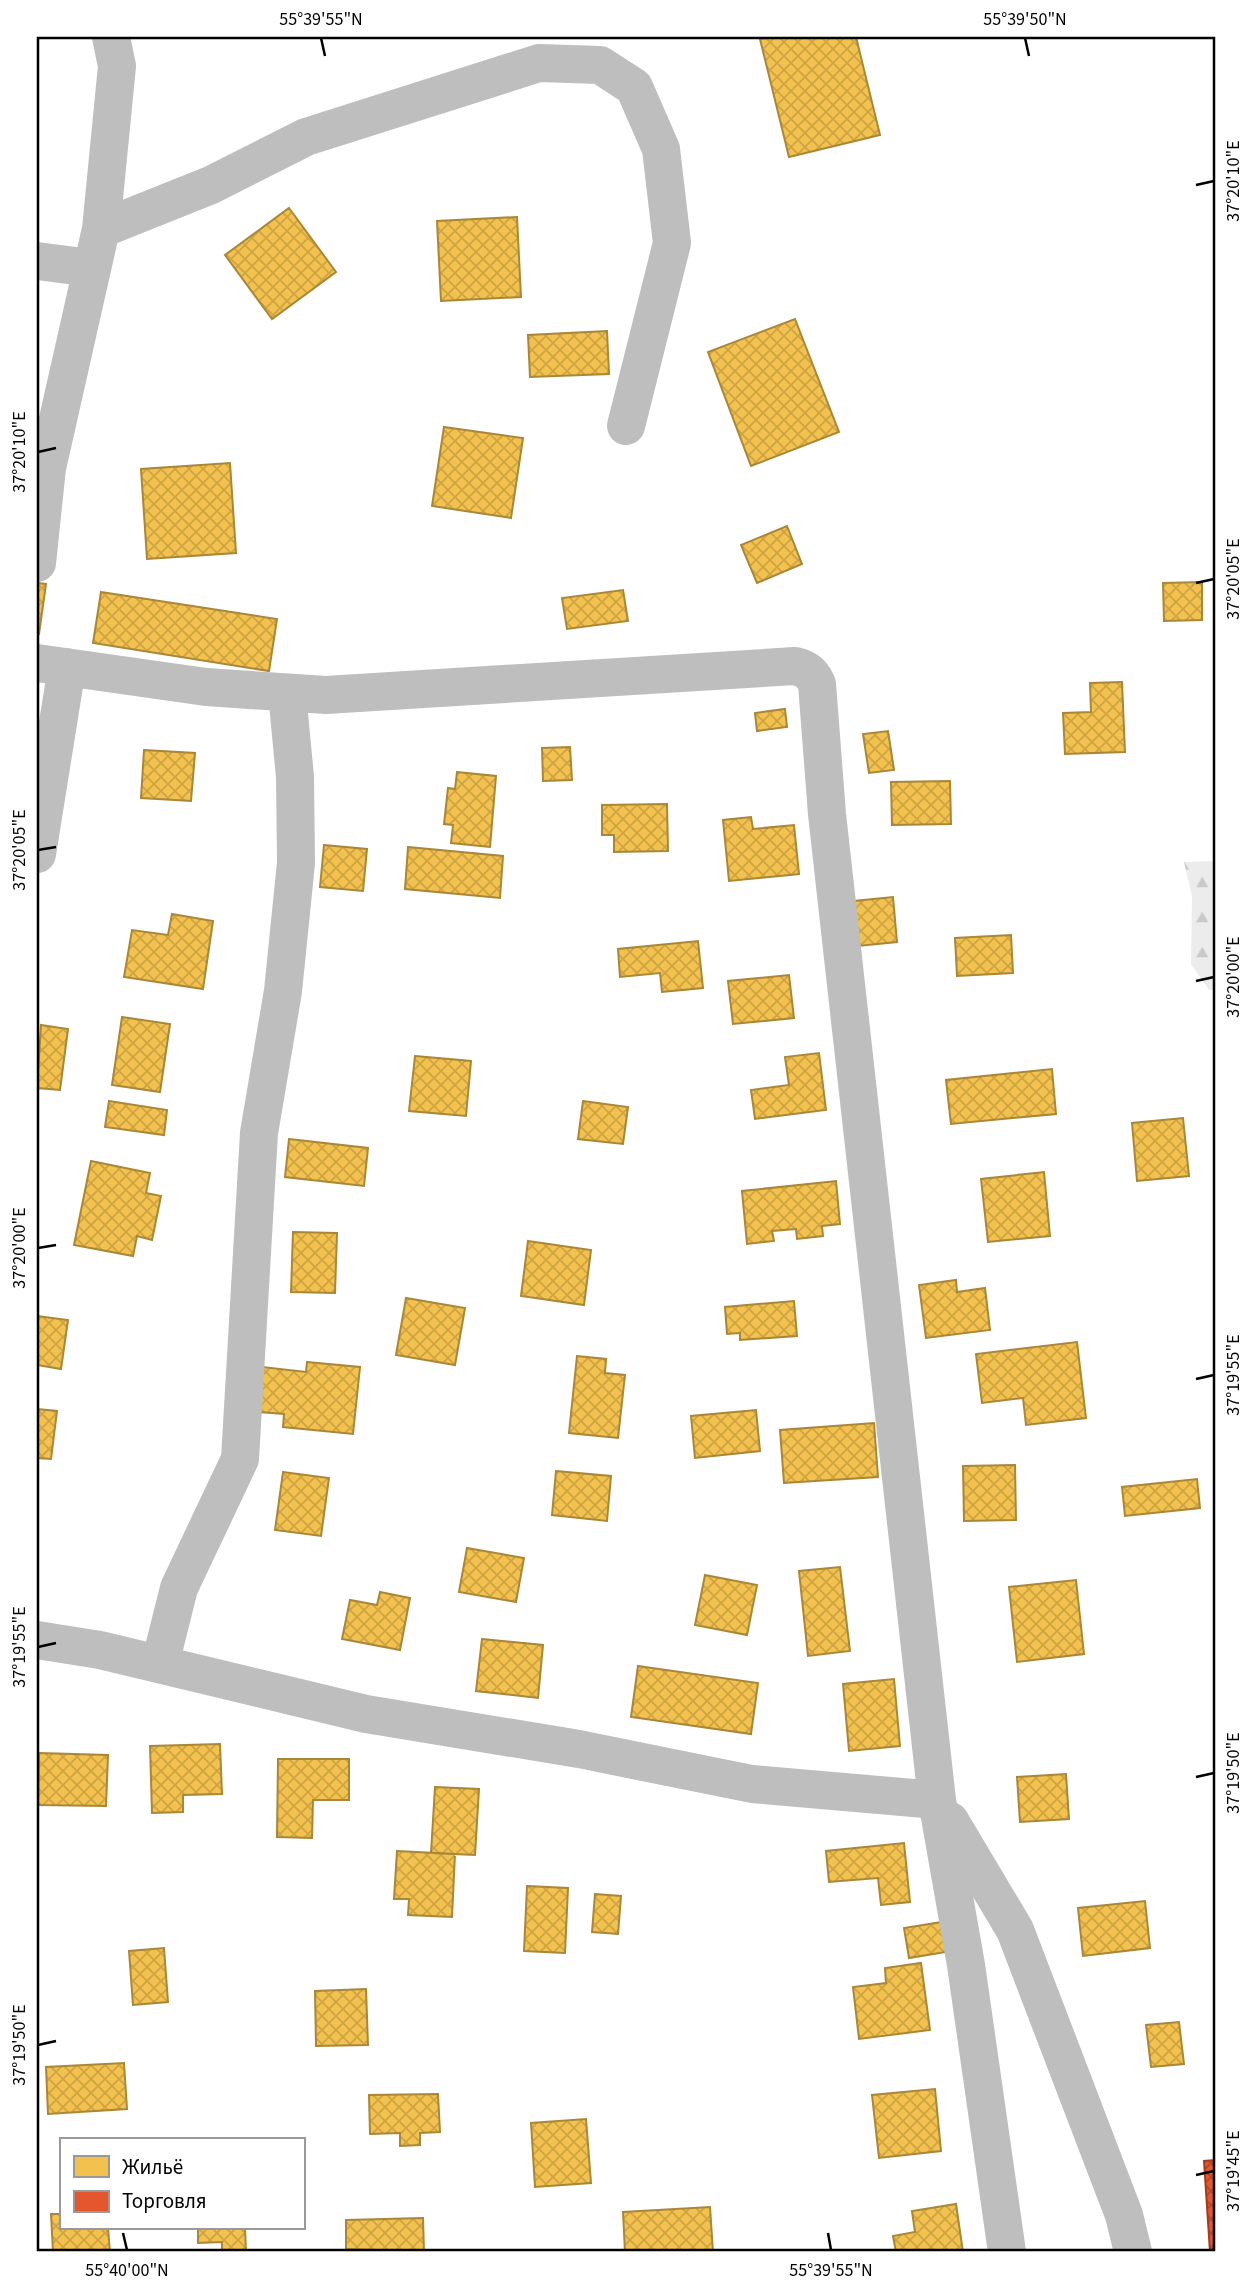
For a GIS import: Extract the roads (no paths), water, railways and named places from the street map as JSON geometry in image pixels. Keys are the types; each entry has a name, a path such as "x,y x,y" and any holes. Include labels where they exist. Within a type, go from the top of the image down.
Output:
{"street":[{"path":"37,563 42,480 101,229 117,66 111,37"},
{"path":"101,229 211,185 306,137 539,63 600,65 634,87 661,149 672,243 626,426"},
{"path":"37,261 91,268"},
{"path":"37,854 52,665 206,687 326,695 795,666 807,669 813,675 817,684 827,814 937,1801 966,1965 1007,2252"},
{"path":"160,1664 179,1588 240,1459 259,1133 283,991 296,863 295,777 287,692"},
{"path":"37,1640 100,1650 366,1714 579,1749 752,1784 937,1801"},
{"path":"937,1801 1015,1930 1124,2215 1133,2252"}]}
